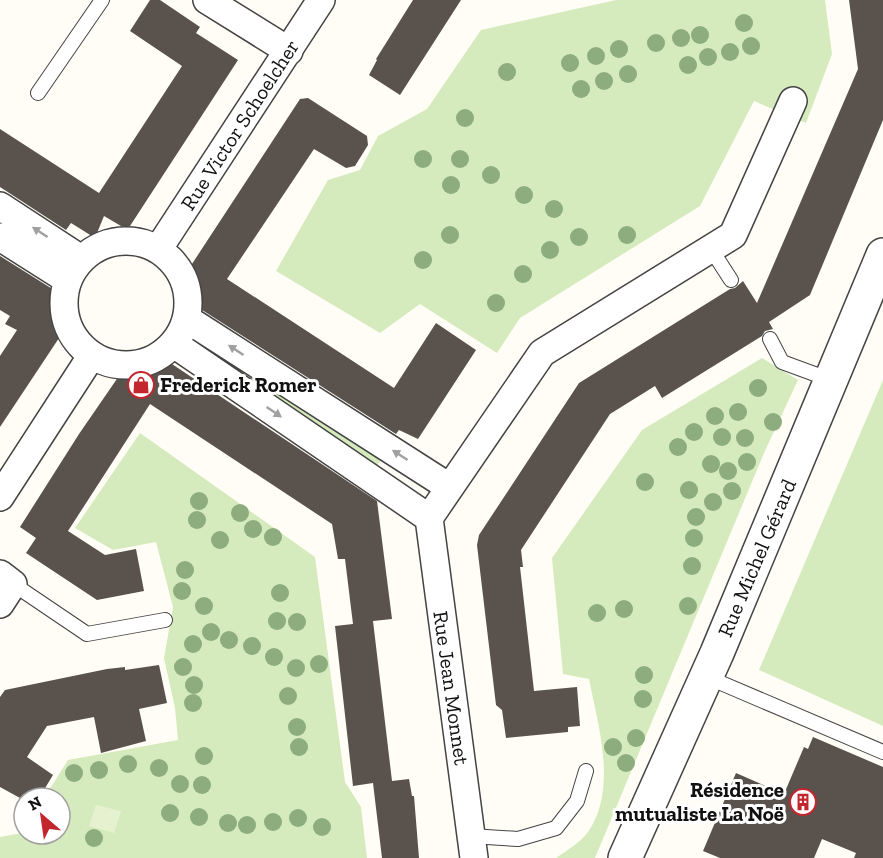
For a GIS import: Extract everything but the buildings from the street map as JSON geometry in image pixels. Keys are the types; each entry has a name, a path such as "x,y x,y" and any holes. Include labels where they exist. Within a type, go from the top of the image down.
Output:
{"street":[{"path":"207,0 289,51"},
{"name":"Rue Victor Schoelcher","path":"159,249 321,0"},
{"path":"174,344 429,518 542,353 733,235 793,101"},
{"path":"0,206 74,269"},
{"path":"0,237 74,269"},
{"path":"133,240 159,249 177,265 188,290 187,319 174,344 153,360 132,366 120,365 92,355 70,332 64,311 63,300 74,269 106,243 133,240"},
{"name":"Rue Michel Gérard","path":"625,858 707,677 883,255"},
{"path":"187,319 449,487"},
{"path":"0,497 92,355"},
{"name":"Rue Jean Monnet","path":"429,518 472,847"}],"lane":[{"path":"38,93 102,0"},
{"path":"711,249 731,280"},
{"path":"770,339 782,362 831,380"},
{"path":"4,587 87,634 165,620"},
{"path":"707,677 883,752"},
{"path":"472,847 518,839 556,828 577,801 586,771"}],"green space":[{"path":"616,0 825,0 832,54 806,123 754,101 700,206 520,318 497,353 420,304 380,333 276,271 328,180 360,170 378,136 427,109 481,30"},
{"path":"208,339 384,454 370,478 192,362"},
{"path":"762,358 798,380 764,453 595,858 556,858 588,832 597,815 604,777 601,736 589,679 563,674 552,558 642,430"},
{"path":"883,380 883,726 759,670"},
{"path":"140,433 315,557 345,782 361,807 367,858 0,858 0,837 12,835 12,846 72,846 72,786 52,786 68,760 178,740 175,708 164,658 173,607 156,542 113,550 75,528"},
{"path":"96,805 121,811 114,833 89,826"}],"place":[{"name":"Frederick Romer","path":"141,385"},
{"name":"Résidence mutualiste La Noë","path":"803,802"}]}
